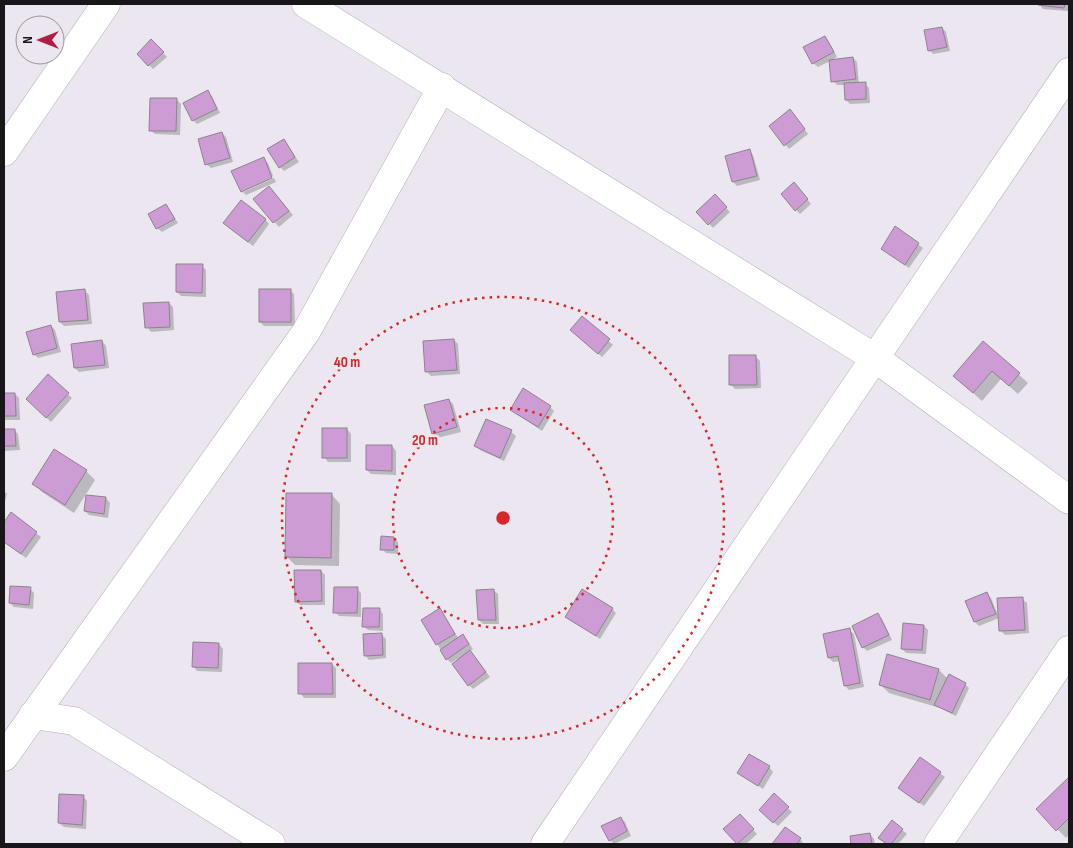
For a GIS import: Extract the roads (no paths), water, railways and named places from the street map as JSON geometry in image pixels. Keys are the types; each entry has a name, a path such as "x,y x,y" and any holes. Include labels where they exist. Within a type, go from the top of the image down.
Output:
{"street":[{"path":"4,152 106,4"},
{"path":"306,4 875,358 1069,500"},
{"path":"545,844 1069,72"},
{"path":"4,757 306,332 442,87"},
{"path":"938,844 1069,650"},
{"path":"33,714 74,721 271,844"}]}
